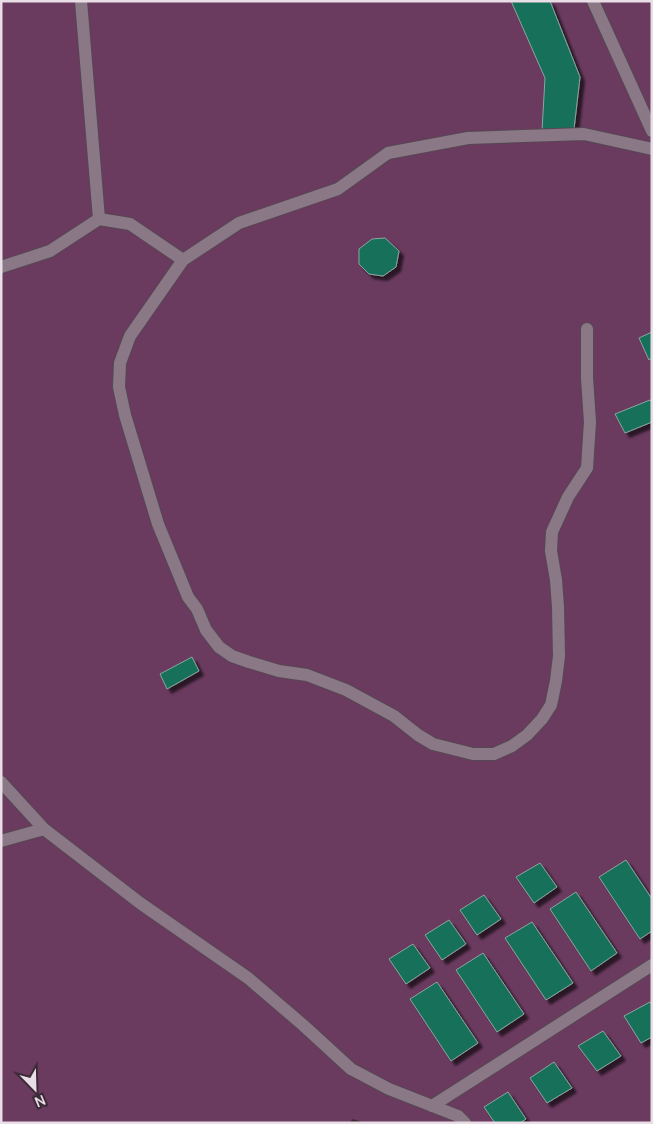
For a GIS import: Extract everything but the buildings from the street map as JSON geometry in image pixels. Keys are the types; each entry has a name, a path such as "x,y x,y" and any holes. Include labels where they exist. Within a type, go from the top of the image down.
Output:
{"street":[{"path":"81,1 99,220"},
{"path":"593,1 652,131"},
{"path":"587,329 587,378 590,422 587,468 568,496 552,532 551,551 556,580 559,656 551,705 542,719 527,735 512,746 494,754 474,754 433,744 372,702 346,690 307,675 278,671 232,656 220,647 206,630 197,609 188,597 158,524 125,415 119,387 120,363 130,336 183,260 239,223 338,189 388,153 468,138 584,134 652,149"},
{"path":"1,267 50,251 99,220 130,224 183,260"},
{"path":"1,782 44,829 140,903 248,978 303,1025 351,1070 389,1089 458,1116 465,1123"},
{"path":"1,841 44,829"},
{"path":"432,1106 652,964"}],"shaded area":[{"path":"1,1 652,1 652,1123 365,1123 353,1119 349,1123 1,1123"}]}
